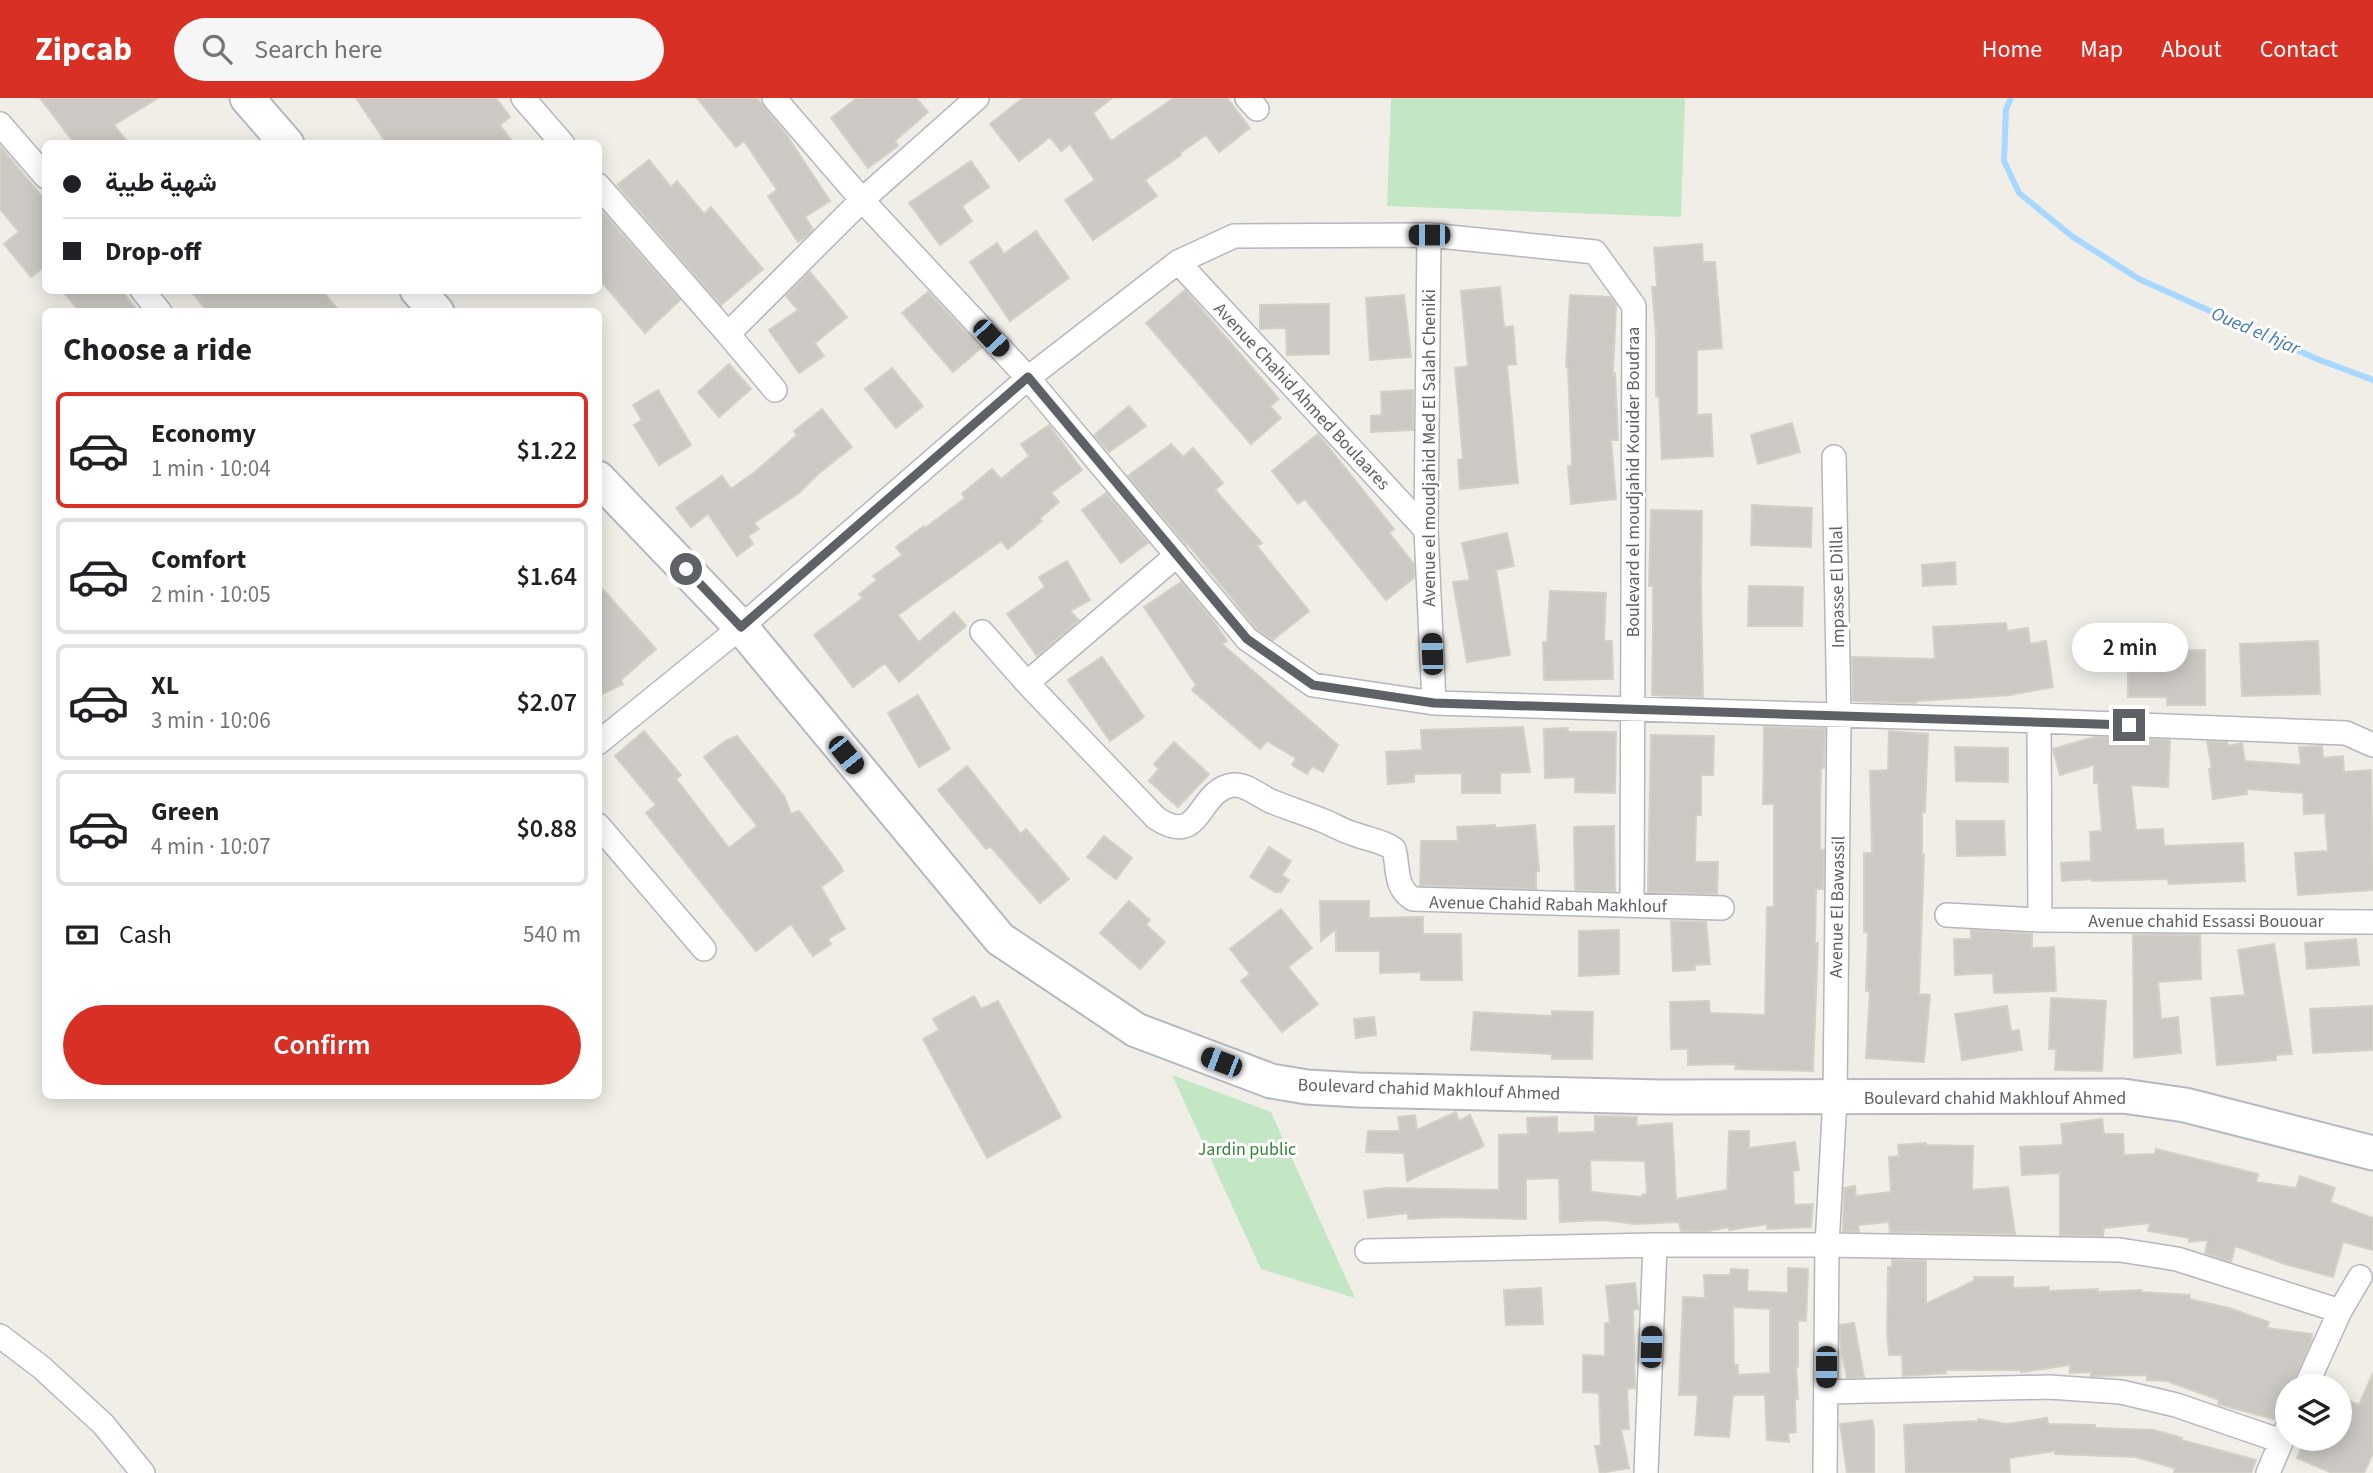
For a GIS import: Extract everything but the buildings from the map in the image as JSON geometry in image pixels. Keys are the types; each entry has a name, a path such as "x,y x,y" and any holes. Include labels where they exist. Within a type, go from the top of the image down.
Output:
{"main road":[{"path":"247,98 283,140"},
{"path":"421,294 434,308"},
{"name":"Boulevard chahid Makhlouf Ahmed","path":"602,482 741,627 1000,939 1136,1030 1271,1081 1307,1087 1661,1097 2123,1096 2185,1105 2373,1153"}],"street":[{"path":"523,98 560,140"},
{"path":"774,98 862,201 1028,377 1247,639 1313,685 1434,703 2346,733 2373,745"},
{"path":"728,334 862,201 977,98"},
{"path":"0,124 42,172"},
{"path":"602,190 775,390"},
{"name":"Boulevard el moudjahid Kouider Boudraa","path":"602,740 741,627 1028,377 1178,262 1234,236 1429,235 1595,252 1634,306 1632,905"},
{"name":"Avenue el moudjahid Med El Salah Cheniki","path":"1429,235 1426,530 1434,703"},
{"name":"Avenue Chahid Ahmed Boulaares","path":"1178,262 1426,530"},
{"path":"145,294 157,308"},
{"name":"Impasse El Dillal","path":"1834,457 1839,716"},
{"path":"1027,683 1177,555"},
{"name":"Avenue Chahid Rabah Makhlouf","path":"982,632 1156,818 1169,827 1180,828 1193,822 1212,795 1230,785 1242,785 1262,798 1388,845 1394,849 1398,864 1398,883 1413,899 1722,908"},
{"name":"Avenue El Bawassil","path":"1825,1473 1827,1245 1835,1098 1839,716"},
{"path":"2039,721 2040,920"},
{"path":"602,830 704,948"},
{"name":"Avenue chahid Essassi Bououar","path":"1947,915 2040,920 2373,922"},
{"path":"1646,1473 1655,1245"},
{"path":"1367,1251 1655,1245 2120,1250 2177,1259 2340,1311"},
{"path":"2311,1374 2340,1311 2360,1277"},
{"path":"0,1336 41,1367 103,1424 143,1473"},
{"path":"1826,1392 2049,1387 2121,1392 2275,1432"},
{"path":"2268,1473 2277,1451"}],"green space":[{"path":"1391,98 1685,98 1681,217 1387,206"},
{"name":"Jardin public","path":"1172,1075 1271,1112 1355,1298 1261,1269"}],"waterway":[{"name":"Oued el hjar","path":"2011,98 2006,109 2004,161 2019,193 2073,237 2139,279 2317,359 2373,380"}],"route":[{"path":"686,569 741,627 1028,377 1247,639 1313,685 1434,703 2129,725"}]}
